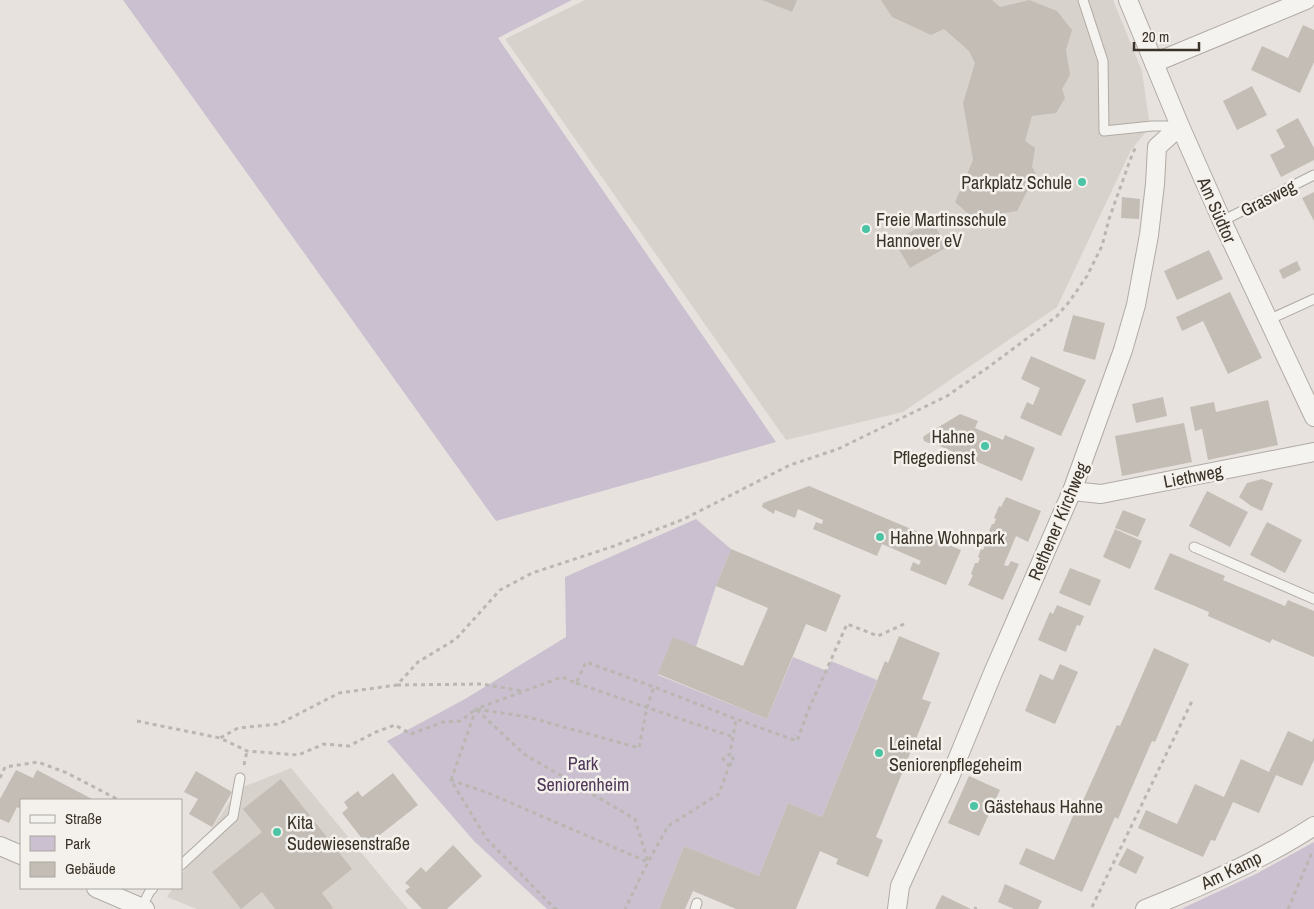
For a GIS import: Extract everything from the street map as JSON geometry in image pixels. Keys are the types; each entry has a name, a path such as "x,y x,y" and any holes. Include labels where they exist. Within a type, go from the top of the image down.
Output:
{"street":[{"name":"Am Südtor","path":"1128,0 1222,221 1314,416"},
{"path":"1154,63 1306,0"},
{"name":"Rethener Kirchweg","path":"897,909 900,886 950,777 1072,491 1123,350 1136,305 1149,235 1157,146 1180,126"},
{"name":"Liethweg","path":"1072,491 1102,494 1314,452"},
{"name":"Am Kamp","path":"1145,909 1178,896 1250,862 1309,829"},
{"path":"0,846 20,855"},
{"path":"98,889 133,907"}],"lane":[{"path":"1083,0 1103,61 1104,130 1180,126"},
{"name":"Grasweg","path":"1222,221 1314,175"},
{"path":"1268,320 1314,299"},
{"path":"1194,547 1314,599"},
{"path":"182,864 234,817 240,778"},
{"path":"133,907 152,889"}],"path":[{"path":"397,685 418,662 456,639 500,590 532,573 614,546 684,519 790,465 838,449 947,396 990,366 1057,316 1069,302 1102,246 1109,219 1133,152 1152,126"},
{"path":"576,683 586,662 736,719 798,740 808,711 847,624 878,636 904,624"},
{"path":"137,721 220,738 247,751 298,755 324,744 349,746 376,732 395,725 411,734 443,722 460,721 476,709 562,677 733,736"},
{"path":"220,738 238,728 279,724 339,693 397,685 482,684 524,691"},
{"path":"476,709 528,717 639,748 647,707 654,687"},
{"path":"1092,906 1193,699"},
{"path":"450,780 476,709"},
{"path":"476,709 524,754 635,819 648,862"},
{"path":"625,909 668,826 719,794 728,766 734,760 730,754 736,719"},
{"path":"244,764 247,751"},
{"path":"728,766 723,759 730,754"},
{"path":"0,778 5,767 38,762 67,773 117,799"},
{"path":"450,780 488,793 648,862"},
{"path":"450,780 486,838 557,909"},
{"path":"1288,909 1311,855 1309,829"}],"shaded area":[{"name":"Freie Martinsschule Hannover eV","path":"585,0 1113,0 1142,71 1150,127 1131,150 1057,307 903,412 786,440 505,39"},
{"name":"Kita Sudewiesenstraße","path":"291,768 408,909 197,909 167,897 172,889 182,889 182,873 238,789"}],"green space":[{"path":"123,0 572,0 498,38 776,442 496,521"},
{"name":"Park Seniorenheim","path":"696,519 731,549 716,586 696,647 673,638 658,675 767,719 793,657 827,671 831,661 877,680 822,817 788,803 759,876 684,846 659,909 547,909 474,841 387,741 465,699 566,637 565,577"},
{"path":"1314,842 1314,909 1181,909 1256,874"}],"building":[{"path":"762,0 797,0 792,12"},
{"path":"881,0 992,0 1000,7 1029,0 1057,11 1072,30 1066,50 1070,75 1062,89 1065,98 1056,113 1032,116 1025,141 1035,148 1032,167 1036,174 1017,211 973,218 955,202 973,160 963,103 975,63 969,51 944,29 931,35 892,17"},
{"path":"1303,25 1314,30 1314,62 1300,93 1251,70 1262,46 1288,58"},
{"path":"1252,86 1267,115 1237,130 1223,101"},
{"path":"1298,118 1314,148 1314,160 1281,177 1270,155 1285,147 1276,130"},
{"path":"1314,192 1314,221 1302,198"},
{"path":"1122,197 1140,199 1139,219 1121,218"},
{"path":"932,220 947,247 910,268 894,241"},
{"path":"1209,250 1223,279 1177,300 1164,271"},
{"path":"1297,261 1301,270 1283,279 1279,270"},
{"path":"1230,292 1262,358 1228,374 1203,321 1182,331 1176,317"},
{"path":"1073,315 1105,323 1095,360 1063,351"},
{"path":"1031,356 1086,380 1061,436 1020,418 1027,402 1033,405 1040,388 1021,379"},
{"path":"1163,397 1167,416 1136,423 1132,404"},
{"path":"1268,400 1278,445 1208,460 1202,429 1195,431 1190,407 1214,402 1216,412"},
{"name":"Hahne Pflegedienst","path":"960,414 978,421 975,428 1003,440 1005,435 1035,448 1022,481 924,441 924,436"},
{"path":"1184,423 1192,462 1122,476 1115,436"},
{"path":"1262,479 1273,483 1262,511 1239,497 1247,483"},
{"name":"Hahne Wohnpark","path":"809,486 961,550 946,585 910,570 913,562 919,565 921,561 882,544 877,556 813,529 816,522 822,524 823,520 798,509 795,518 775,510 774,514 762,507 763,503"},
{"path":"1207,491 1248,512 1230,547 1189,526"},
{"path":"1006,497 1041,511 1028,542 1016,536 1004,565 1008,566 1011,561 1019,564 1003,600 968,585 973,575 971,574 975,563 978,563 980,558 978,557 981,549 983,550 991,532 989,531 996,519 994,518 999,506 1001,507"},
{"path":"1123,510 1146,519 1138,537 1115,528"},
{"path":"1267,522 1302,540 1285,573 1250,555"},
{"path":"1115,529 1142,541 1130,569 1103,557"},
{"path":"731,549 841,595 826,632 806,624 767,719 658,674 673,637 743,666 768,608 716,586"},
{"path":"1170,553 1225,576 1223,580 1285,606 1288,600 1314,611 1314,657 1272,639 1270,643 1208,616 1209,612 1154,589"},
{"path":"1070,568 1101,580 1090,606 1059,593"},
{"path":"1057,605 1084,616 1080,626 1077,625 1066,652 1038,640 1050,612 1053,614"},
{"name":"Leinetal Seniorenpflegeheim","path":"899,636 940,653 922,699 931,702 876,837 883,840 868,877 836,864 838,859 820,851 796,909 736,909 693,891 685,909 659,909 684,846 759,876 788,803 822,817 885,661 888,663"},
{"path":"1154,648 1189,664 1155,742 1152,741 1118,819 1115,817 1082,892 1019,864 1026,848 1054,860 1079,802 1082,803 1117,725 1120,726"},
{"path":"1060,664 1078,672 1055,724 1025,711 1040,674 1053,680"},
{"path":"1288,731 1312,742 1314,737 1314,760 1302,786 1276,775 1259,813 1233,802 1215,841 1211,840 1203,857 1138,828 1146,810 1177,824 1195,784 1224,797 1241,759 1269,772"},
{"path":"16,770 33,778 37,770 92,799 20,799 20,808 17,807 9,823 0,819 0,799"},
{"path":"196,771 232,792 212,827 189,814 198,799 184,792"},
{"path":"393,773 418,805 367,845 342,813 348,808 344,802 358,791 362,797"},
{"name":"Gästehaus Hahne","path":"969,776 1000,790 979,836 948,823"},
{"path":"281,779 352,869 322,893 332,909 275,909 262,892 241,909 212,872 262,832 243,809"},
{"path":"453,845 482,876 447,909 422,909 405,891 410,887 405,883 421,867 426,872"},
{"path":"1127,848 1144,857 1136,874 1118,865"},
{"path":"1005,884 1042,901 1038,909 1014,909 998,902"},
{"path":"942,895 971,909 935,909"}],"place":[{"name":"Parkplatz Schule","path":"1082,182"},
{"name":"Freie Martinsschule Hannover eV","path":"866,229"},
{"name":"Hahne Pflegedienst","path":"985,446"},
{"name":"Hahne Wohnpark","path":"880,537"},
{"name":"Leinetal Seniorenpflegeheim","path":"879,753"},
{"name":"Gästehaus Hahne","path":"974,806"},
{"name":"Kita Sudewiesenstraße","path":"277,832"}]}
